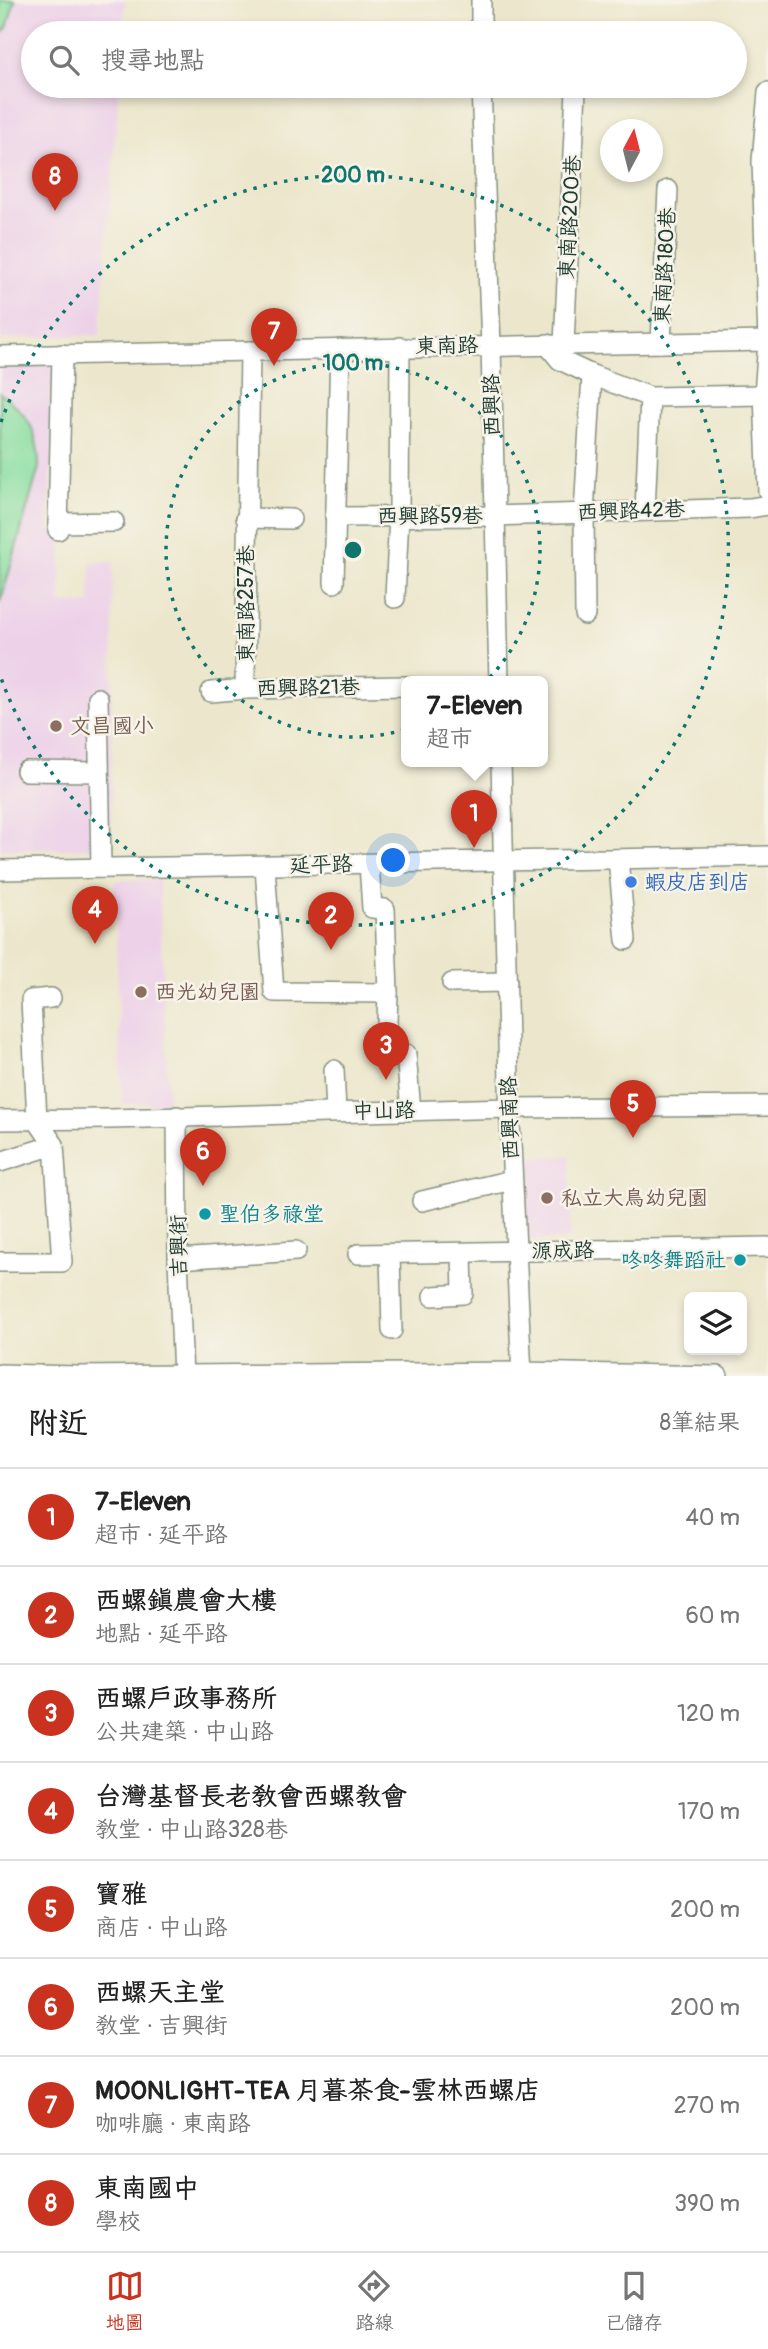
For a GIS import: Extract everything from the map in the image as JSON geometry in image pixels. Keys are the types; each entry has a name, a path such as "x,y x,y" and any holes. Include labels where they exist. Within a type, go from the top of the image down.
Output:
{"street":[{"path":"481,0 481,21"},
{"path":"768,92 762,161 768,341 768,491"},
{"name":"西興路","path":"481,98 499,676"},
{"name":"東南路200巷","path":"555,344 575,98"},
{"name":"東南路180巷","path":"661,343 668,190"},
{"name":"東南路","path":"0,355 768,341"},
{"path":"555,344 560,360 650,397 766,398"},
{"path":"395,598 399,515 400,347"},
{"path":"334,583 340,349"},
{"name":"東南路257巷","path":"245,689 250,351"},
{"path":"62,354 58,526 114,522"},
{"path":"585,615 584,513 592,375"},
{"path":"645,511 650,397"},
{"name":"西興路42巷","path":"494,516 750,508 768,505"},
{"name":"西興路59巷","path":"335,517 494,516"},
{"name":"東南路257巷","path":"246,518 291,519"},
{"name":"西興路21巷","path":"211,692 401,686"},
{"path":"98,698 101,868"},
{"path":"501,767 504,860"},
{"path":"26,771 99,772"},
{"name":"延平路","path":"0,870 768,856"},
{"path":"618,859 626,940"},
{"name":"西興南路","path":"504,860 509,1108 522,1374"},
{"path":"369,864 372,908 385,909 387,1023"},
{"path":"265,867 275,992 388,993"},
{"path":"452,983 507,982"},
{"path":"0,1262 62,1262 54,1145 37,1120 31,1000 51,998"},
{"path":"406,1054 411,1111"},
{"path":"334,1070 336,1112"},
{"name":"中山路","path":"0,1120 509,1108 768,1107"},
{"name":"吉興街","path":"177,1116 178,1259 183,1375"},
{"path":"0,1162 54,1145"},
{"path":"422,1200 512,1180"},
{"name":"源成路","path":"359,1254 768,1247"},
{"path":"178,1259 296,1251"},
{"path":"433,1296 463,1294 462,1253"},
{"path":"390,1254 392,1330"},
{"path":"0,1374 718,1376"}],"shaded area":[{"path":"0,0 125,0 124,21 21,21 21,98 118,98 100,335 0,339"},
{"name":"文昌國小","path":"57,364 48,530 61,530 61,604 90,604 91,562 113,562 111,848 0,850 0,367"},
{"name":"西光幼兒園","path":"159,880 168,1103 122,1104 114,881"},
{"name":"私立大鳥幼兒園","path":"570,1156 570,1239 523,1241 524,1158"}],"green space":[{"path":"0,0 15,0 7,28 0,34"},
{"path":"0,393 30,424 37,443 39,467 0,604"}],"place":[{"name":"東南國中","path":"55,211"},
{"name":"MOONLIGHT-TEA 月暮茶食-雲林西螺店","path":"274,366"},
{"name":"文昌國小","path":"56,726"},
{"name":"7-Eleven","path":"474,848"},
{"name":"蝦皮店到店","path":"631,882"},
{"name":"台灣基督長老教會西螺教會","path":"95,944"},
{"name":"西螺鎮農會大樓","path":"331,950"},
{"name":"西光幼兒園","path":"141,992"},
{"name":"西螺戶政事務所","path":"386,1080"},
{"name":"寶雅","path":"633,1138"},
{"name":"西螺天主堂","path":"203,1186"},
{"name":"私立大鳥幼兒園","path":"547,1198"},
{"name":"聖伯多祿堂","path":"205,1214"},
{"name":"咚咚舞蹈社","path":"740,1260"}]}
